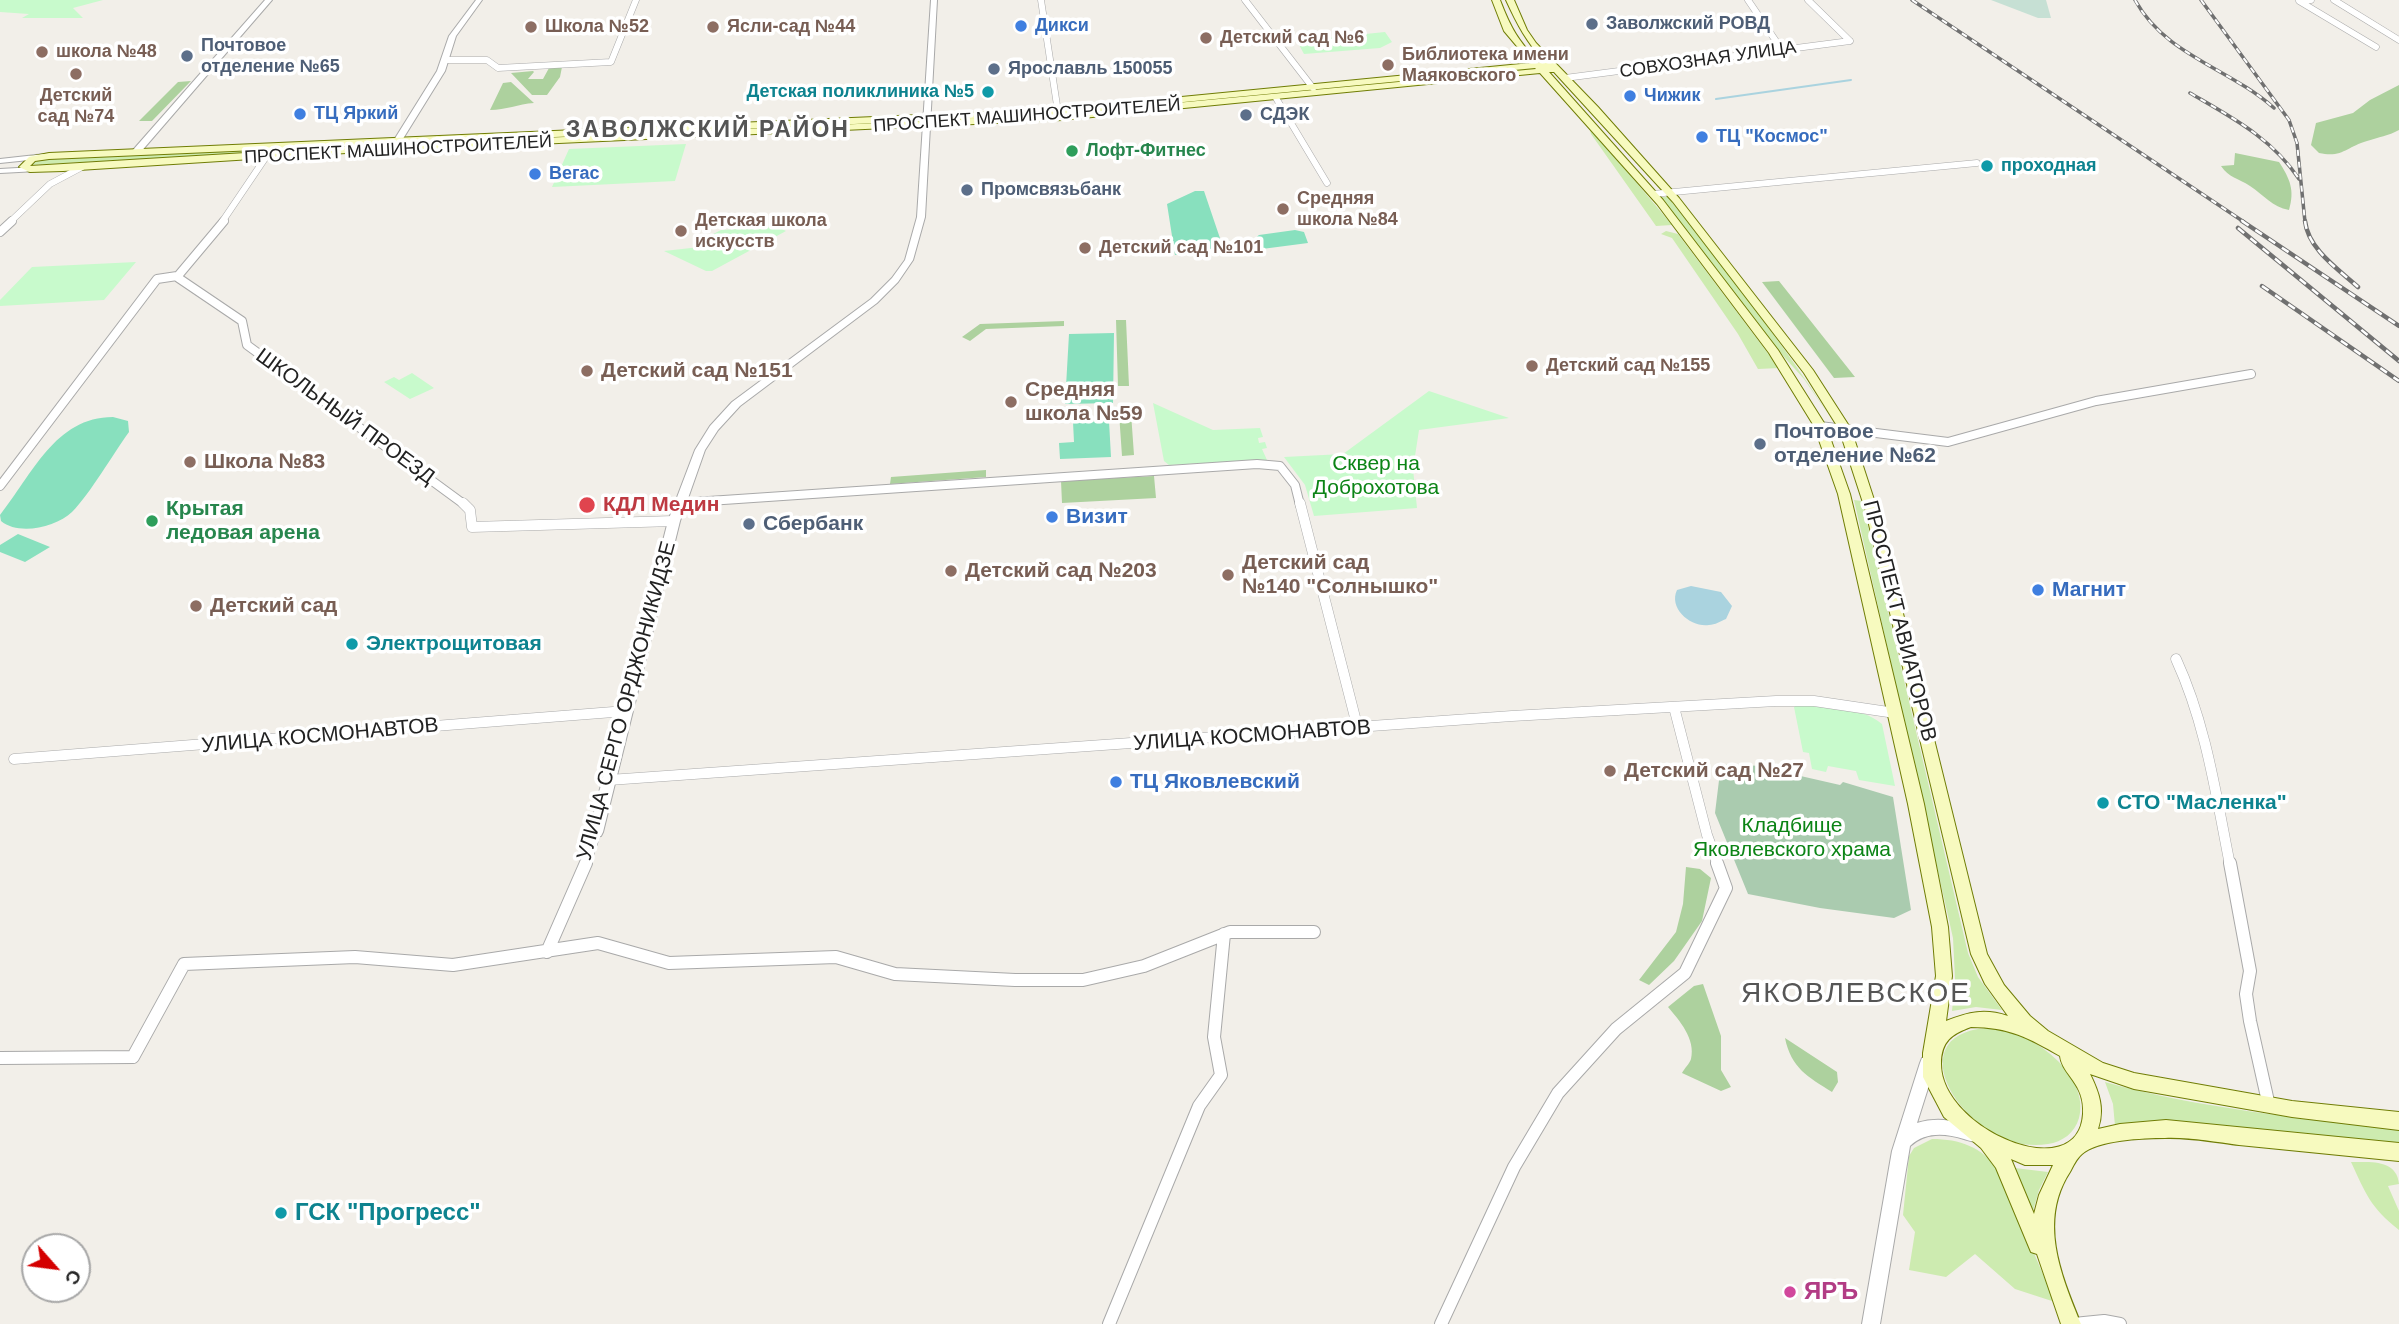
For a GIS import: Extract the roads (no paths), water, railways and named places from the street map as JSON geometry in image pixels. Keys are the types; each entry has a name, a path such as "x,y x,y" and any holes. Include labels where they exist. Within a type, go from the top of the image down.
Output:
{"main road":[{"name":"ПРОСПЕКТ АВИАТОРОВ","path":"1496,0 1508,30 1653,194 1774,352 1820,426 1844,494 1916,804 1943,948 1942,991 1933,1049"},
{"name":"ПРОСПЕКТ АВИАТОРОВ","path":"1510,0 1527,38 1669,192 1810,372 1844,429 1872,512 1979,954 2003,997 2029,1026 2050,1042"},
{"name":"ПРОСПЕКТ МАШИНОСТРОИТЕЛЕЙ","path":"927,121 1058,112 1554,67"},
{"name":"ПРОСПЕКТ МАШИНОСТРОИТЕЛЕЙ","path":"45,156 326,148 1079,116 1276,98 1540,68"},
{"name":"ПРОСПЕКТ МАШИНОСТРОИТЕЛЕЙ","path":"36,169 266,157 326,148"},
{"path":"36,169 24,166 32,159 45,156"},
{"path":"2073,1324 2003,1162 1981,1138 1960,1122 1943,1100 1932,1077 1933,1049 1948,1028 1960,1022 1982,1018 2008,1022 2089,1065 2122,1078 2269,1105 2399,1121"},
{"path":"2050,1042 2081,1075 2092,1100 2092,1126 2052,1184 2042,1216 2042,1241 2051,1275"},
{"path":"1981,1138 2010,1152 2040,1157 2077,1147 2091,1139 2118,1133 2166,1129 2399,1152"}],"street":[{"path":"136,152 269,0"},
{"path":"395,145 446,60 451,41 479,0"},
{"path":"446,60 487,60 499,68 611,62 636,0"},
{"name":"УЛИЦА СЕРГО ОРДЖОНИКИДЗЕ","path":"547,952 582,873 596,832 674,521 700,450 728,411 765,379 874,301 903,270 915,243 921,217 934,0"},
{"path":"1041,0 1058,112"},
{"path":"1245,0 1313,88"},
{"path":"1748,0 1782,50"},
{"name":"СОВХОЗНАЯ УЛИЦА","path":"1565,78 1850,41 1808,0"},
{"path":"2311,0 2299,1 2376,47"},
{"path":"2334,0 2399,40"},
{"path":"1276,98 1327,183"},
{"name":"ПРОСПЕКТ МАШИНОСТРОИТЕЛЕЙ","path":"0,161 45,156"},
{"path":"0,486 157,279 177,276 229,214 266,157"},
{"path":"1653,194 1977,163"},
{"path":"0,232 47,186 82,167"},
{"path":"36,169 49,178 47,186"},
{"name":"ПРОСПЕКТ МАШИНОСТРОИТЕЛЕЙ","path":"0,171 36,169"},
{"name":"ШКОЛЬНЫЙ ПРОЕЗД","path":"177,276 242,321 247,345 467,506 472,527 674,521"},
{"path":"1820,426 1948,442 2096,401 2251,374"},
{"path":"679,503 1258,464 1280,466 1295,485 1357,729"},
{"path":"2176,659 2192,694 2203,732 2241,919 2250,971 2246,994 2250,1021 2269,1105"},
{"name":"УЛИЦА КОСМОНАВТОВ","path":"609,780 1674,707 1801,701 1895,713"},
{"path":"1441,1324 1514,1167 1558,1093 1616,1029 1685,973 1726,888 1707,835 1674,707"},
{"name":"УЛИЦА КОСМОНАВТОВ","path":"15,760 626,711"},
{"path":"0,1058 133,1057 184,964 355,957 453,965 598,943 669,963 836,957 895,974 1083,981 1144,966 1230,932 1314,932"},
{"path":"1109,1324 1199,1106 1221,1075 1214,1037 1224,934"},
{"path":"1871,1324 1900,1151 1933,1049"},
{"path":"1900,1151 1909,1134 1928,1127 1957,1129 1981,1138"},
{"path":"2073,1324 2095,1321 2120,1324"}],"water":[{"path":"1691,586 1721,592 1732,606 1726,619 1702,625 1683,616 1675,597 1677,590"}],"waterway":[{"path":"1716,99 1851,80"}],"railway":[{"path":"1912,0 2244,222"},
{"path":"2135,0 2148,19 2180,48 2238,82 2274,108"},
{"path":"2201,0 2289,120 2297,143 2305,222"},
{"path":"2190,93 2263,140 2299,179"},
{"path":"2242,221 2399,326"},
{"path":"2305,221 2307,231 2318,249 2358,287"},
{"path":"2238,228 2399,361"},
{"path":"2262,286 2399,381"}],"place":[{"name":"Заволжский РОВД","path":"1592,24"},
{"name":"Дикси","path":"1021,26"},
{"name":"Школа №52","path":"531,27"},
{"name":"Ясли-сад №44","path":"713,27"},
{"name":"Детский сад №6","path":"1206,38"},
{"name":"школа №48","path":"42,52"},
{"name":"Почтовое отделение №65","path":"187,56"},
{"name":"Библиотека имени Маяковского","path":"1388,65"},
{"name":"Ярославль 150055","path":"994,69"},
{"name":"Детский сад №74","path":"76,74"},
{"name":"Детская поликлиника №5","path":"988,92"},
{"name":"Чижик","path":"1630,96"},
{"name":"ТЦ Яркий","path":"300,114"},
{"name":"СДЭК","path":"1246,115"},
{"name":"ТЦ \"Космос\"","path":"1702,137"},
{"name":"Лофт-Фитнес","path":"1072,151"},
{"name":"проходная","path":"1987,166"},
{"name":"Вегас","path":"535,174"},
{"name":"Промсвязьбанк","path":"967,190"},
{"name":"Средняя школа №84","path":"1283,209"},
{"name":"Детская школа искусств","path":"681,231"},
{"name":"Детский сад №101","path":"1085,248"},
{"name":"Детский сад №155","path":"1532,366"},
{"name":"Детский сад №151","path":"587,371"},
{"name":"Средняя школа №59","path":"1011,402"},
{"name":"Почтовое отделение №62","path":"1760,444"},
{"name":"Школа №83","path":"190,462"},
{"name":"КДЛ Медин","path":"587,505"},
{"name":"Визит","path":"1052,517"},
{"name":"Крытая ледовая арена","path":"152,521"},
{"name":"Сбербанк","path":"749,524"},
{"name":"Детский сад №203","path":"951,571"},
{"name":"Детский сад №140 \"Солнышко\"","path":"1228,575"},
{"name":"Магнит","path":"2038,590"},
{"name":"Детский сад","path":"196,606"},
{"name":"Электрощитовая","path":"352,644"},
{"name":"Детский сад №27","path":"1610,771"},
{"name":"ТЦ Яковлевский","path":"1116,782"},
{"name":"СТО \"Масленка\"","path":"2103,803"},
{"name":"ГСК \"Прогресс\"","path":"281,1213"},
{"name":"ЯРЪ","path":"1790,1292"}],"district":[{"name":"ЗАВОЛЖСКИЙ РАЙОН","path":"708,131"},
{"name":"ЯКОВЛЕВСКОЕ","path":"1856,994"}],"park label":[{"name":"Сквер на Доброхотова","path":"1376,476"},
{"name":"Кладбище Яковлевского храма","path":"1792,838"}]}
